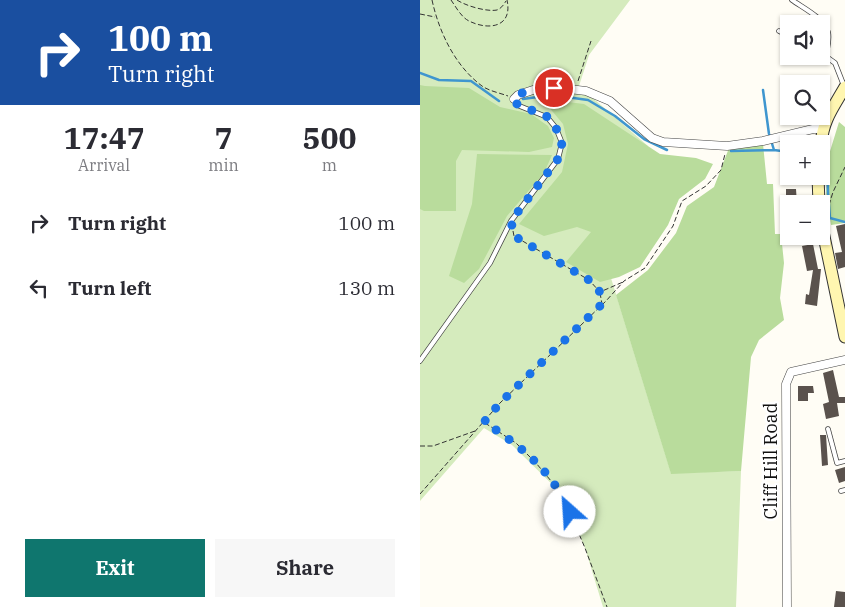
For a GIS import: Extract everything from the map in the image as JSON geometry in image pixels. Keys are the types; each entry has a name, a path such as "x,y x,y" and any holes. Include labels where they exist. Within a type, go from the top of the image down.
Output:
{"main road":[{"path":"822,135 829,112 845,88"},
{"path":"826,245 845,337"}],"street":[{"path":"514,98 518,94 539,88 569,88 586,91 610,101 652,138 664,142 727,146 766,141 813,129 822,129"},
{"name":"Cliff Hill Road","path":"787,607 786,384 791,372 845,360"}],"lane":[{"path":"792,0 812,15"},
{"path":"830,59 837,66 845,88"},
{"path":"420,361 490,263 511,221 558,159 562,143 556,128 548,117 517,104 514,98"},
{"path":"828,429 837,463 845,461"}],"path":[{"path":"432,0 435,17 447,45 464,68 483,86 514,98"},
{"path":"451,0 462,16 469,21 490,26 501,24 505,20 508,14 506,0"},
{"path":"457,0 466,5 497,10 502,7 506,0"},
{"path":"420,14 435,17"},
{"path":"577,82 591,41"},
{"path":"600,292 624,282 645,268 673,226 682,201 706,186 721,170 727,146"},
{"path":"830,201 832,192 845,167"},
{"path":"511,221 514,236 589,280 600,292 602,304"},
{"path":"420,494 500,403 624,282"},
{"path":"484,422 516,443 562,494 606,607"},
{"path":"420,446 433,446 476,431"}],"green space":[{"path":"420,0 630,0 589,55 579,86 648,146 607,265 671,473 741,471 736,607 603,607 585,548 562,494 512,445 484,428 420,501"},
{"path":"420,85 469,88 500,107 531,114 548,126 554,138 552,147 529,152 462,150 456,161 456,211 424,211 420,209"},
{"path":"551,100 584,104 660,154 696,158 713,164 705,179 679,199 668,225 640,267 619,277 600,282 566,262 591,232 577,227 544,236 519,224 562,172 568,144 563,124 548,106"},
{"path":"839,122 845,127 845,223 831,225 830,195 826,194 826,185 830,185 830,151"},
{"path":"763,144 767,184 773,184 775,234 780,234 780,245 782,245 784,263 780,298 784,320 759,340 751,357 741,471 671,474 616,295 648,270 676,233 687,206 714,187 729,148"},
{"path":"477,154 552,155 544,173 507,216 479,269 464,283 449,276 472,204"}],"building":[{"path":"786,189 796,189 796,195 786,195"},
{"path":"845,224 845,267 838,269 835,253 842,252 836,226"},
{"path":"813,245 818,269 821,269 817,306 805,304 806,294 809,295 813,270 807,271 802,246"},
{"path":"833,370 839,397 845,397 845,403 837,403 839,416 826,419 823,404 829,402 823,373"},
{"path":"798,386 813,386 814,393 808,393 808,401 798,401"},
{"path":"820,435 826,435 828,465 822,466"},
{"path":"845,467 845,481 839,483 835,470"},
{"path":"836,591 845,592 845,607 834,607"}],"waterway":[{"path":"420,73 439,80 471,81 499,101"},
{"path":"763,90 769,134 774,150"},
{"path":"523,99 552,95 588,100 615,116 644,139 667,150"},
{"path":"731,151 780,151"},
{"path":"828,185 830,218 845,222"}],"route":[{"path":"554,88 539,88 518,94 514,98 517,104 548,117 556,128 562,143 558,159 511,221 514,236 589,280 600,292 602,304 500,403 484,422 516,443 536,463 562,494 570,512"}]}
